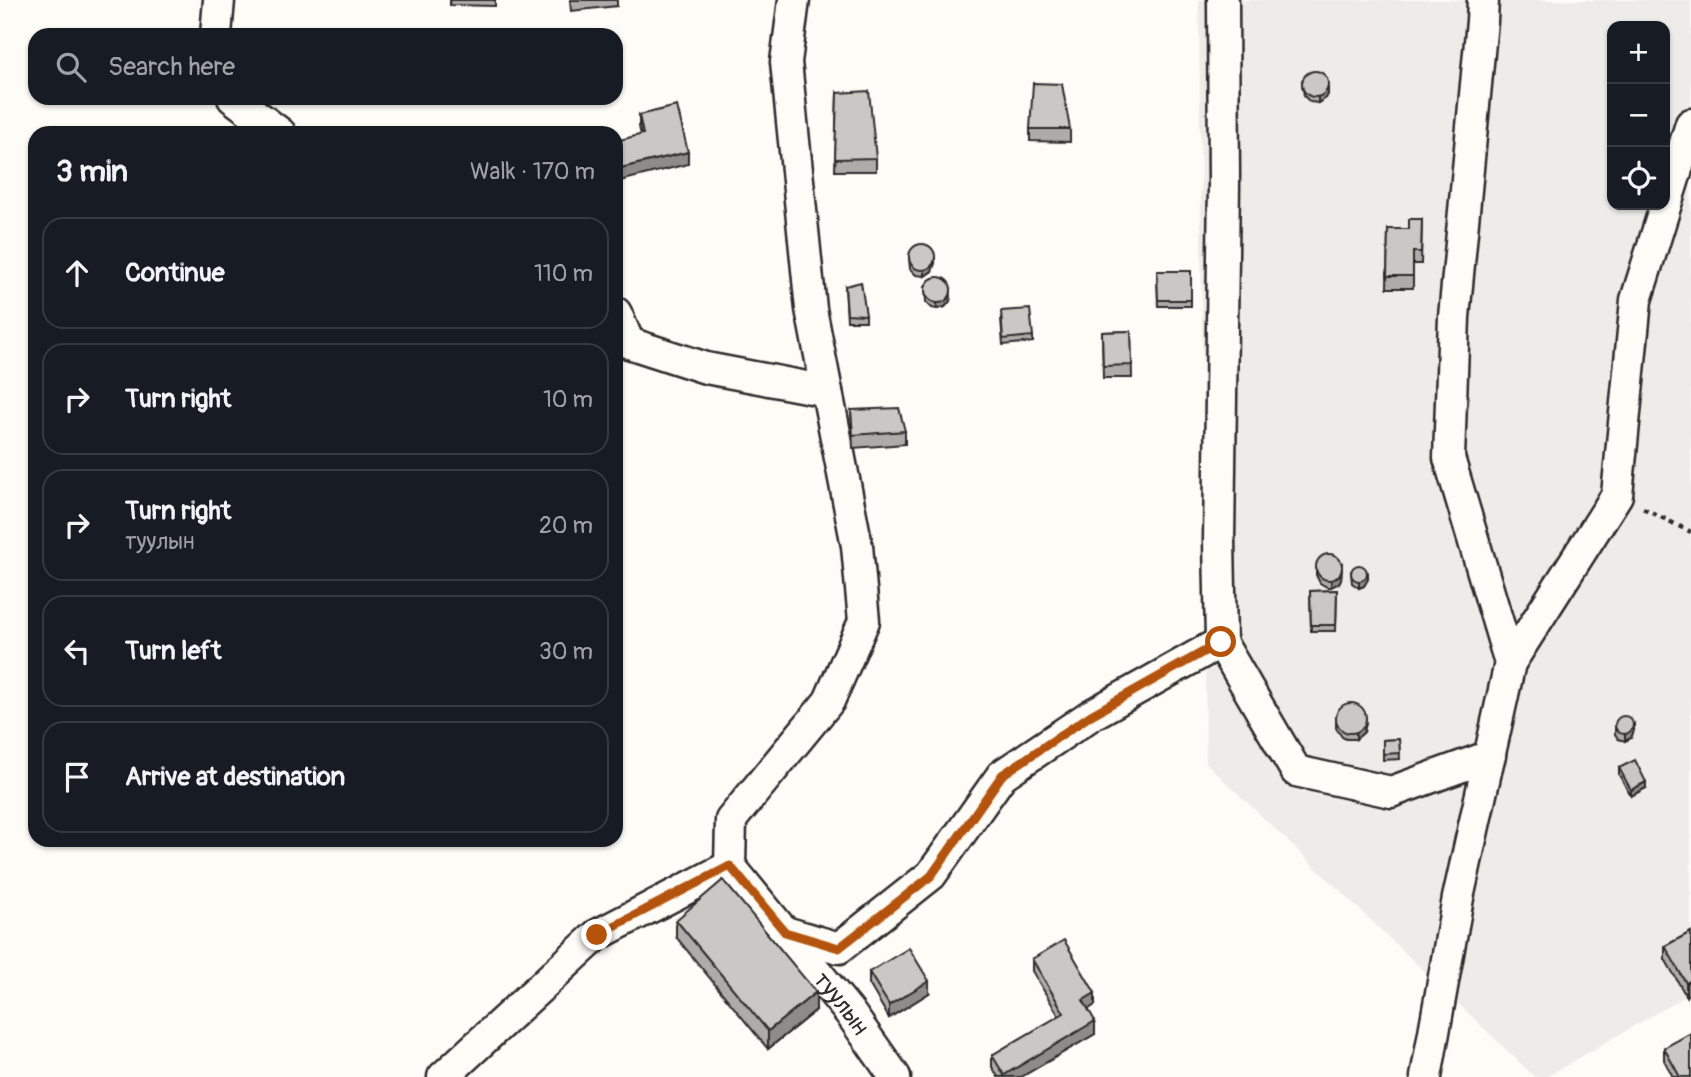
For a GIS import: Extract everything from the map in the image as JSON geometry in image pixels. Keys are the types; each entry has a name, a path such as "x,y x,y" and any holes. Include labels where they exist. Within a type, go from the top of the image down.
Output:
{"street":[{"path":"217,28 219,0"},
{"path":"443,1077 597,935 730,866 731,820 830,701 864,621 858,546 810,309 786,62 794,0"},
{"path":"1223,0 1224,184 1219,540 1221,642 1296,771 1391,792 1490,755"},
{"path":"1483,0 1454,317 1449,458 1510,663"},
{"path":"242,105 271,126"},
{"path":"1426,1077 1458,898 1510,663 1617,495 1636,300 1691,124"},
{"path":"623,329 629,343 706,368 827,391"},
{"path":"785,932 839,948 931,876 1002,775 1091,715 1221,642"},
{"name":"туулын","path":"730,866 850,1013 895,1077"}],"path":[{"path":"1617,495 1691,533"}],"shaded area":[{"path":"1199,0 1691,0 1691,993 1546,1077 1535,1077 1206,763"}],"building":[{"path":"1315,71 1324,75 1328,84 1324,93 1315,97 1306,93 1302,84 1306,75"},
{"path":"1033,83 1062,84 1070,129 1030,129"},
{"path":"869,91 876,158 835,159 837,93"},
{"path":"677,106 688,152 623,167 623,139 643,134 639,115"},
{"path":"1409,219 1422,219 1421,252 1413,252 1413,276 1387,276 1388,229 1409,229"},
{"path":"922,244 931,248 935,257 931,266 922,270 913,266 909,257 913,248"},
{"path":"1157,271 1191,271 1191,300 1158,300"},
{"path":"938,277 947,281 951,290 947,299 938,303 929,299 925,290 929,281"},
{"path":"861,282 866,315 847,314 845,286"},
{"path":"1030,309 1033,336 1003,339 1001,311"},
{"path":"1131,331 1132,365 1103,366 1102,332"},
{"path":"899,408 905,431 853,435 851,410"},
{"path":"1329,554 1338,558 1342,567 1338,576 1329,580 1320,576 1316,567 1320,558"},
{"path":"1359,565 1365,567 1365,579 1359,581 1353,579 1351,573 1353,567"},
{"path":"1337,590 1336,625 1311,625 1310,591"},
{"path":"1351,703 1361,708 1366,718 1361,728 1351,733 1341,728 1336,718 1341,708"},
{"path":"1620,716 1628,716 1633,725 1631,732 1620,734 1615,729 1615,721"},
{"path":"1399,739 1400,753 1383,754 1383,740"},
{"path":"1635,760 1646,782 1631,790 1619,768"},
{"path":"723,880 816,992 768,1031 676,920"},
{"path":"1691,932 1691,980 1686,983 1665,946"},
{"path":"1064,940 1095,993 1083,1000 1095,1021 1004,1075 992,1055 1064,1013 1032,959"},
{"path":"909,948 929,981 889,1005 869,972"},
{"path":"1691,1033 1691,1077 1680,1077 1664,1048"}],"route":[{"path":"597,935 730,866 785,932 839,948 931,876 1002,775 1091,715 1221,642"}]}
